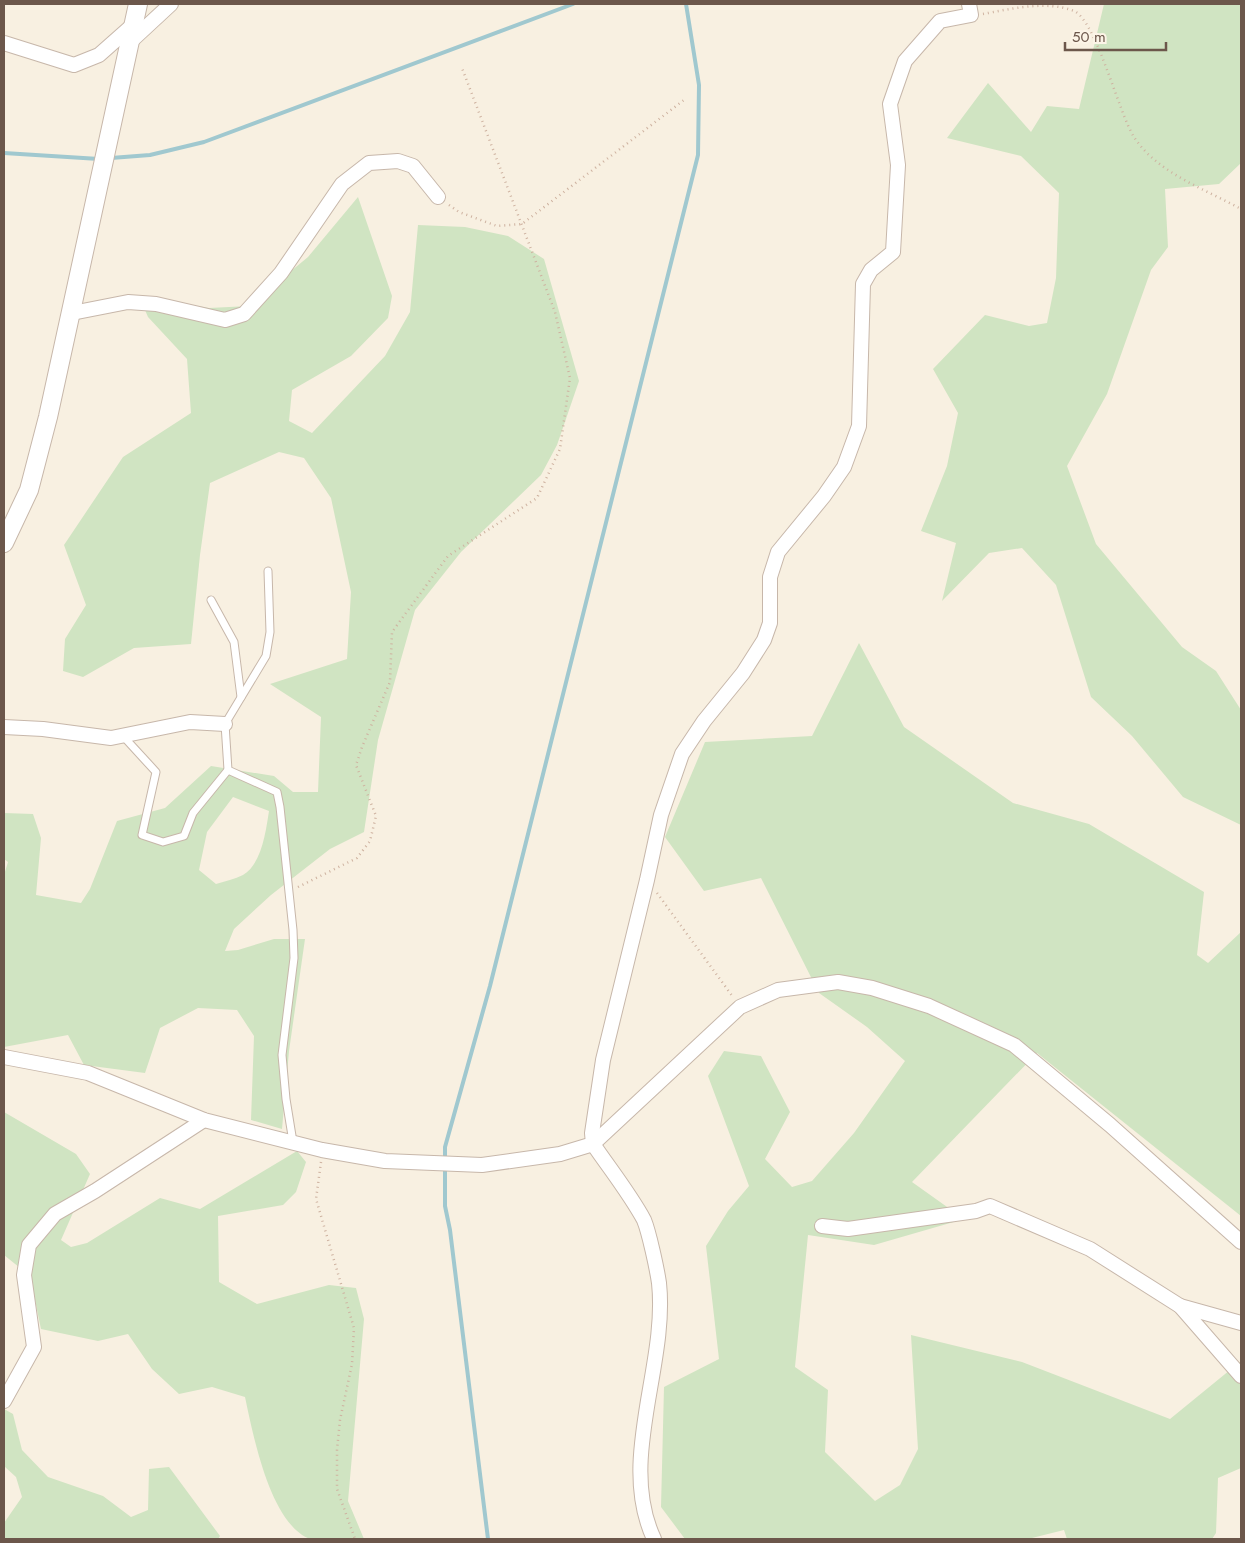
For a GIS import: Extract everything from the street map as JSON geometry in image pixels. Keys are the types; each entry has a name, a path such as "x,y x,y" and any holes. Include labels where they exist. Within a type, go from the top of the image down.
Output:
{"street":[{"path":"4,543 29,490 72,313 138,4"},
{"path":"130,42 170,4"},
{"path":"654,1539 642,1504 640,1469 658,1328 659,1283 644,1221 593,1144 592,1133 604,1060 648,880 661,815 682,754 704,721 743,673 764,640 770,624 770,577 778,552 824,496 844,467 859,426 862,284 871,270 893,252 898,165 890,104 905,61 940,21 970,10"},
{"path":"4,43 74,65 99,55 134,24"},
{"path":"72,313 128,302 156,304 225,320 244,314 281,273 342,184 369,163 398,161 412,166 438,196"},
{"path":"4,727 43,729 88,736 123,736 190,722 225,724"},
{"path":"4,1058 88,1073 204,1120 322,1150 384,1161 482,1165 560,1154 593,1144 740,1007 778,990 838,982 872,988 930,1006 1014,1046 1110,1125 1241,1242"},
{"path":"4,1400 34,1347 24,1275 29,1245 55,1214 95,1191 204,1120"},
{"path":"822,1226 848,1230 976,1211 990,1206 1090,1250 1180,1306 1241,1323"},
{"path":"1180,1306 1241,1376"}],"lane":[{"path":"123,736 156,772 142,835 163,842 184,836 192,813 228,770 225,724 266,656 270,632 268,571"},
{"path":"211,600 234,642 242,697"},
{"path":"228,770 277,792 290,890 294,958 282,1055 286,1099 293,1142"}],"path":[{"path":"970,10 1053,6 1075,11 1088,28 1134,137 1158,165 1241,208"},
{"path":"290,890 357,858 370,841 376,816 356,766 362,747 390,682 392,632 448,556 537,498 560,449 570,378 555,312 462,68"},
{"path":"438,196 459,212 497,226 522,224 684,100"},
{"path":"648,880 740,1007"},
{"path":"322,1150 316,1199 354,1328 352,1364 340,1420 337,1450 337,1489 355,1539"}],"green space":[{"path":"1104,4 1241,4 1241,163 1219,184 1165,189 1168,247 1151,270 1107,394 1067,466 1096,544 1182,647 1216,671 1241,710 1241,825 1183,797 1132,736 1091,697 1056,585 1022,548 989,553 942,601 956,543 921,531 947,466 958,413 933,369 985,315 1029,326 1047,323 1056,278 1059,193 1021,156 947,138 988,83 1031,132 1047,106 1079,109"},
{"path":"358,197 392,296 388,318 351,356 292,390 289,421 312,433 385,356 410,312 418,225 465,227 508,236 544,259 579,381 557,445 541,475 461,552 415,610 378,740 364,832 330,849 271,895 234,929 225,951 238,950 274,939 305,939 289,1051 282,1129 251,1120 254,1036 237,1010 198,1008 160,1028 145,1073 84,1065 68,1035 4,1047 4,875 8,862 4,859 4,813 33,814 41,838 36,895 81,903 90,889 117,821 165,808 211,766 274,776 293,792 318,792 321,717 270,684 347,659 351,592 331,498 304,458 279,452 210,483 191,644 134,648 83,677 63,671 65,639 86,605 64,545 123,457 191,413 187,359 148,317 139,296 209,308 249,306 308,257","holes":["233,797 269,811 259,855 249,870 243,875 216,884 199,870 207,832"]},
{"path":"859,643 904,727 1013,803 1089,824 1204,892 1197,955 1208,963 1241,932 1241,1216 1037,1053 912,1182 964,1219 874,1245 808,1235 795,1367 828,1390 825,1452 875,1501 900,1485 918,1449 911,1335 1022,1362 1170,1419 1241,1361 1241,1468 1218,1478 1216,1533 1212,1539 1067,1539 1064,1530 1028,1539 685,1539 661,1507 664,1387 719,1359 706,1246 728,1211 749,1186 708,1076 724,1051 761,1056 790,1112 765,1159 792,1187 812,1181 854,1133 905,1061 867,1027 819,993 761,878 704,891 665,837 705,742 812,736"},
{"path":"4,1112 76,1154 90,1174 61,1240 71,1247 87,1243 160,1198 200,1209 297,1151 306,1162 296,1192 283,1205 218,1216 219,1282 257,1304 329,1285 356,1288 364,1319 348,1501 364,1539 310,1539 296,1530 284,1516 266,1476 253,1433 245,1397 212,1387 179,1394 152,1369 128,1334 98,1341 41,1329 30,1276 4,1255"},
{"path":"4,1409 13,1414 22,1450 48,1477 103,1496 131,1517 148,1510 149,1469 169,1467 220,1536 218,1539 4,1539 4,1523 22,1497 16,1477 4,1466"}],"waterway":[{"path":"111,158 150,155 204,142 573,4"},
{"path":"445,1160 445,1147 490,986 698,155 699,85 686,4"},
{"path":"4,153 99,159"},
{"path":"445,1167 445,1206 450,1230 488,1539"}]}
